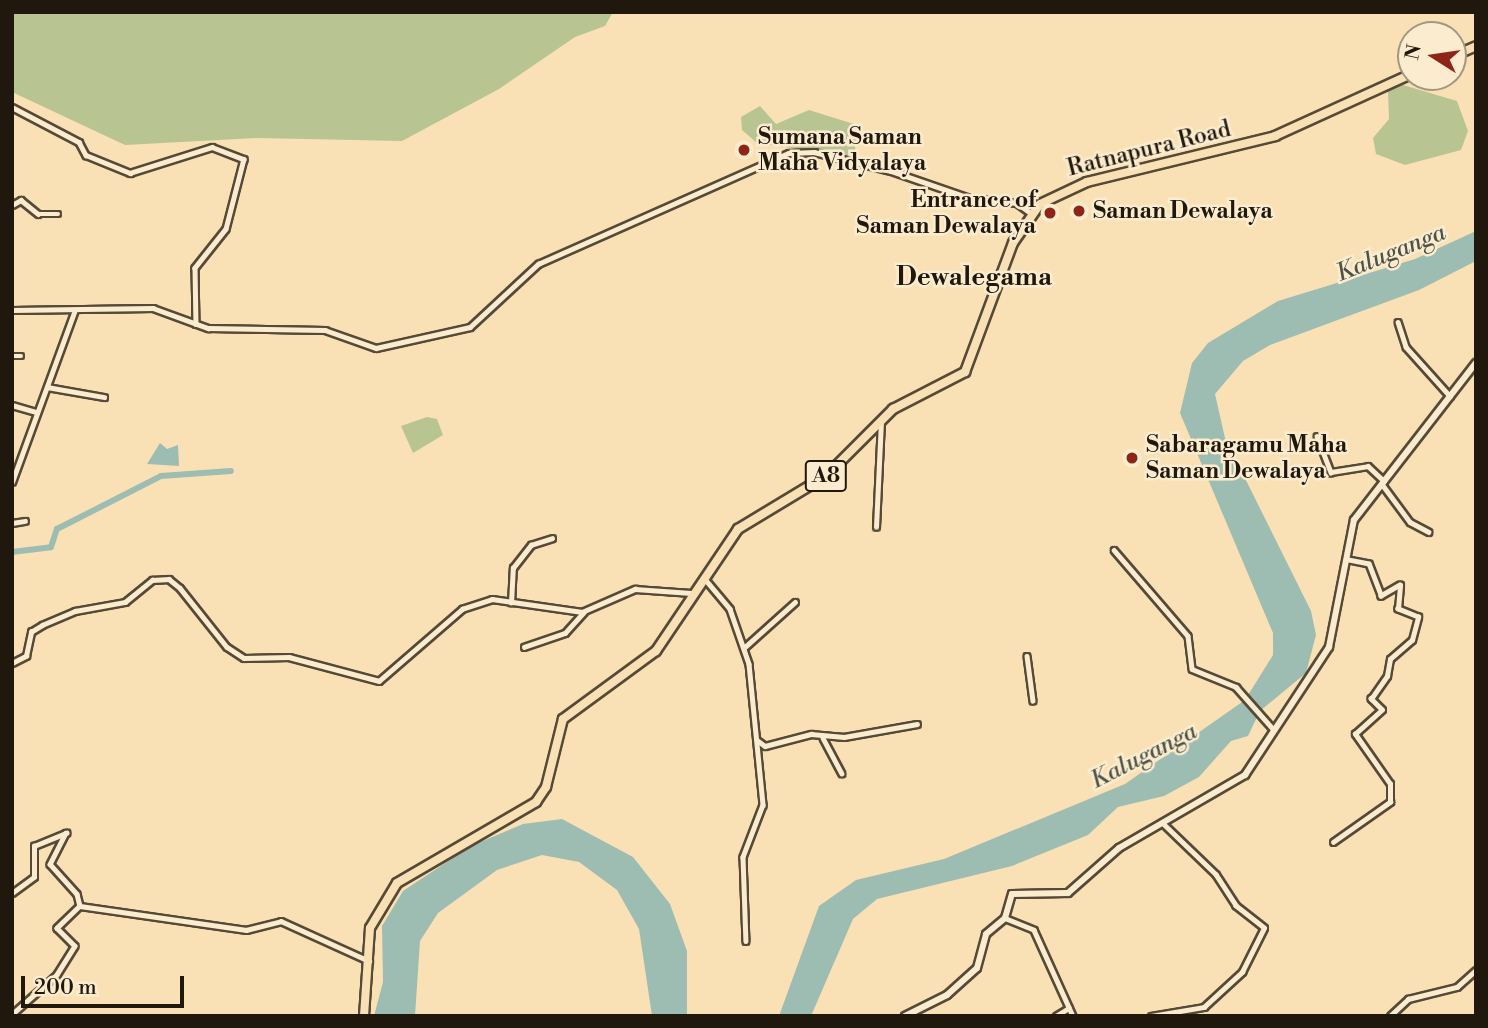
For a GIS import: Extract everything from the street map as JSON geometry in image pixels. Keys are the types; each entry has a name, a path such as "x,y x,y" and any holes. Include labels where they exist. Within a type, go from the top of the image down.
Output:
{"highway":[{"name":"Ratnapura Road","path":"1031,213 1087,182 1275,136 1397,80"},
{"name":"A8","path":"364,1016 370,962 370,928 397,883 536,802 546,787 563,719 656,651 691,593 738,529 826,476 880,418 965,372 1031,213"}],"street":[{"path":"12,107 79,142 86,155 130,173 212,147 244,159 226,229 195,268 196,324"},
{"path":"12,310 153,308 196,324 266,333 325,330 376,348 470,327 538,264 789,153 865,165 970,198 1017,203 1031,213"},
{"path":"12,205 20,200 38,214 58,214"},
{"path":"12,482 75,310"},
{"path":"1398,323 1406,347 1451,396"},
{"path":"12,356 21,356"},
{"path":"905,1016 947,995 977,968 986,934 1005,918 1012,894 1068,893 1119,848 1164,825 1245,775 1322,663 1348,560 1354,520 1476,363"},
{"path":"47,387 104,397"},
{"path":"12,405 37,412"},
{"path":"876,527 880,418"},
{"path":"1317,436 1331,472 1368,466 1410,522 1429,532"},
{"path":"12,523 25,521"},
{"path":"511,603 513,568 531,545 552,538"},
{"path":"1114,550 1188,636 1192,669 1236,687 1275,731"},
{"path":"1334,842 1390,802 1391,784 1355,734 1382,710 1371,699 1387,676 1390,659 1412,640 1418,617 1398,609 1400,585 1381,596 1369,564 1348,560"},
{"path":"703,576 730,609 745,647 756,740 763,805 743,858 746,941"},
{"path":"12,663 26,656 32,632 42,625 75,611 125,602 152,580 169,579 180,587 227,646 244,658 289,657 380,681 462,609 492,599 585,611"},
{"path":"524,647 565,633 585,611 635,589 691,593"},
{"path":"745,647 795,602"},
{"path":"1027,656 1033,701"},
{"path":"756,740 765,746 811,734 823,737 917,724"},
{"path":"823,737 842,773"},
{"path":"1152,1016 1177,1015 1204,1007 1228,986 1264,928 1236,906 1216,875 1164,825"},
{"path":"12,893 34,877 34,846 62,831 67,837 52,851 52,870 77,894 80,906"},
{"path":"80,906 246,930 281,921 370,962"},
{"path":"12,1015 69,957 75,946 57,929 80,906"},
{"path":"1005,918 1034,930 1073,1016"},
{"path":"1390,1016 1408,999 1457,987 1476,970"},
{"path":"1056,1016 1069,1008"}],"green space":[{"path":"12,12 613,12 605,26 575,37 499,89 402,141 257,138 125,145 12,92"},
{"path":"1397,87 1397,91 1423,91 1457,101 1468,131 1461,150 1405,165 1376,154 1373,138 1389,119 1388,91"},
{"path":"760,106 776,124 809,110 857,125 855,150 848,156 757,143 742,130 741,117"},
{"path":"427,417 437,419 443,435 413,453 401,426"}],"water":[{"path":"1476,231 1476,261 1419,290 1270,345 1243,361 1215,394 1225,438 1311,611 1316,635 1306,673 1260,711 1248,736 1231,741 1199,777 1164,796 1118,807 1088,835 1012,866 877,899 853,919 811,1016 779,1016 819,906 856,880 944,859 1125,784 1245,700 1273,655 1273,633 1180,413 1192,363 1208,343 1278,301 1415,259"},
{"path":"160,443 167,449 178,445 179,466 147,464"},
{"path":"562,819 633,857 670,904 687,951 687,1016 652,1016 639,929 617,890 579,862 542,855 497,870 438,913 420,941 415,1016 374,1016 383,982 382,926 403,891 471,846 523,824"}],"waterway":[{"path":"12,552 51,547 57,529 161,476 231,471"}],"place":[{"name":"Sumana Saman Maha Vidyalaya","path":"744,150"},
{"name":"Saman Dewalaya","path":"1079,211"},
{"name":"Entrance of Saman Dewalaya","path":"1050,213"},
{"name":"Sabaragamu Maha Saman Dewalaya","path":"1132,458"}],"district":[{"name":"Dewalegama","path":"974,278"}],"water label":[{"name":"Kaluganga","path":"1391,254"},
{"name":"Kaluganga","path":"1144,757"}]}
